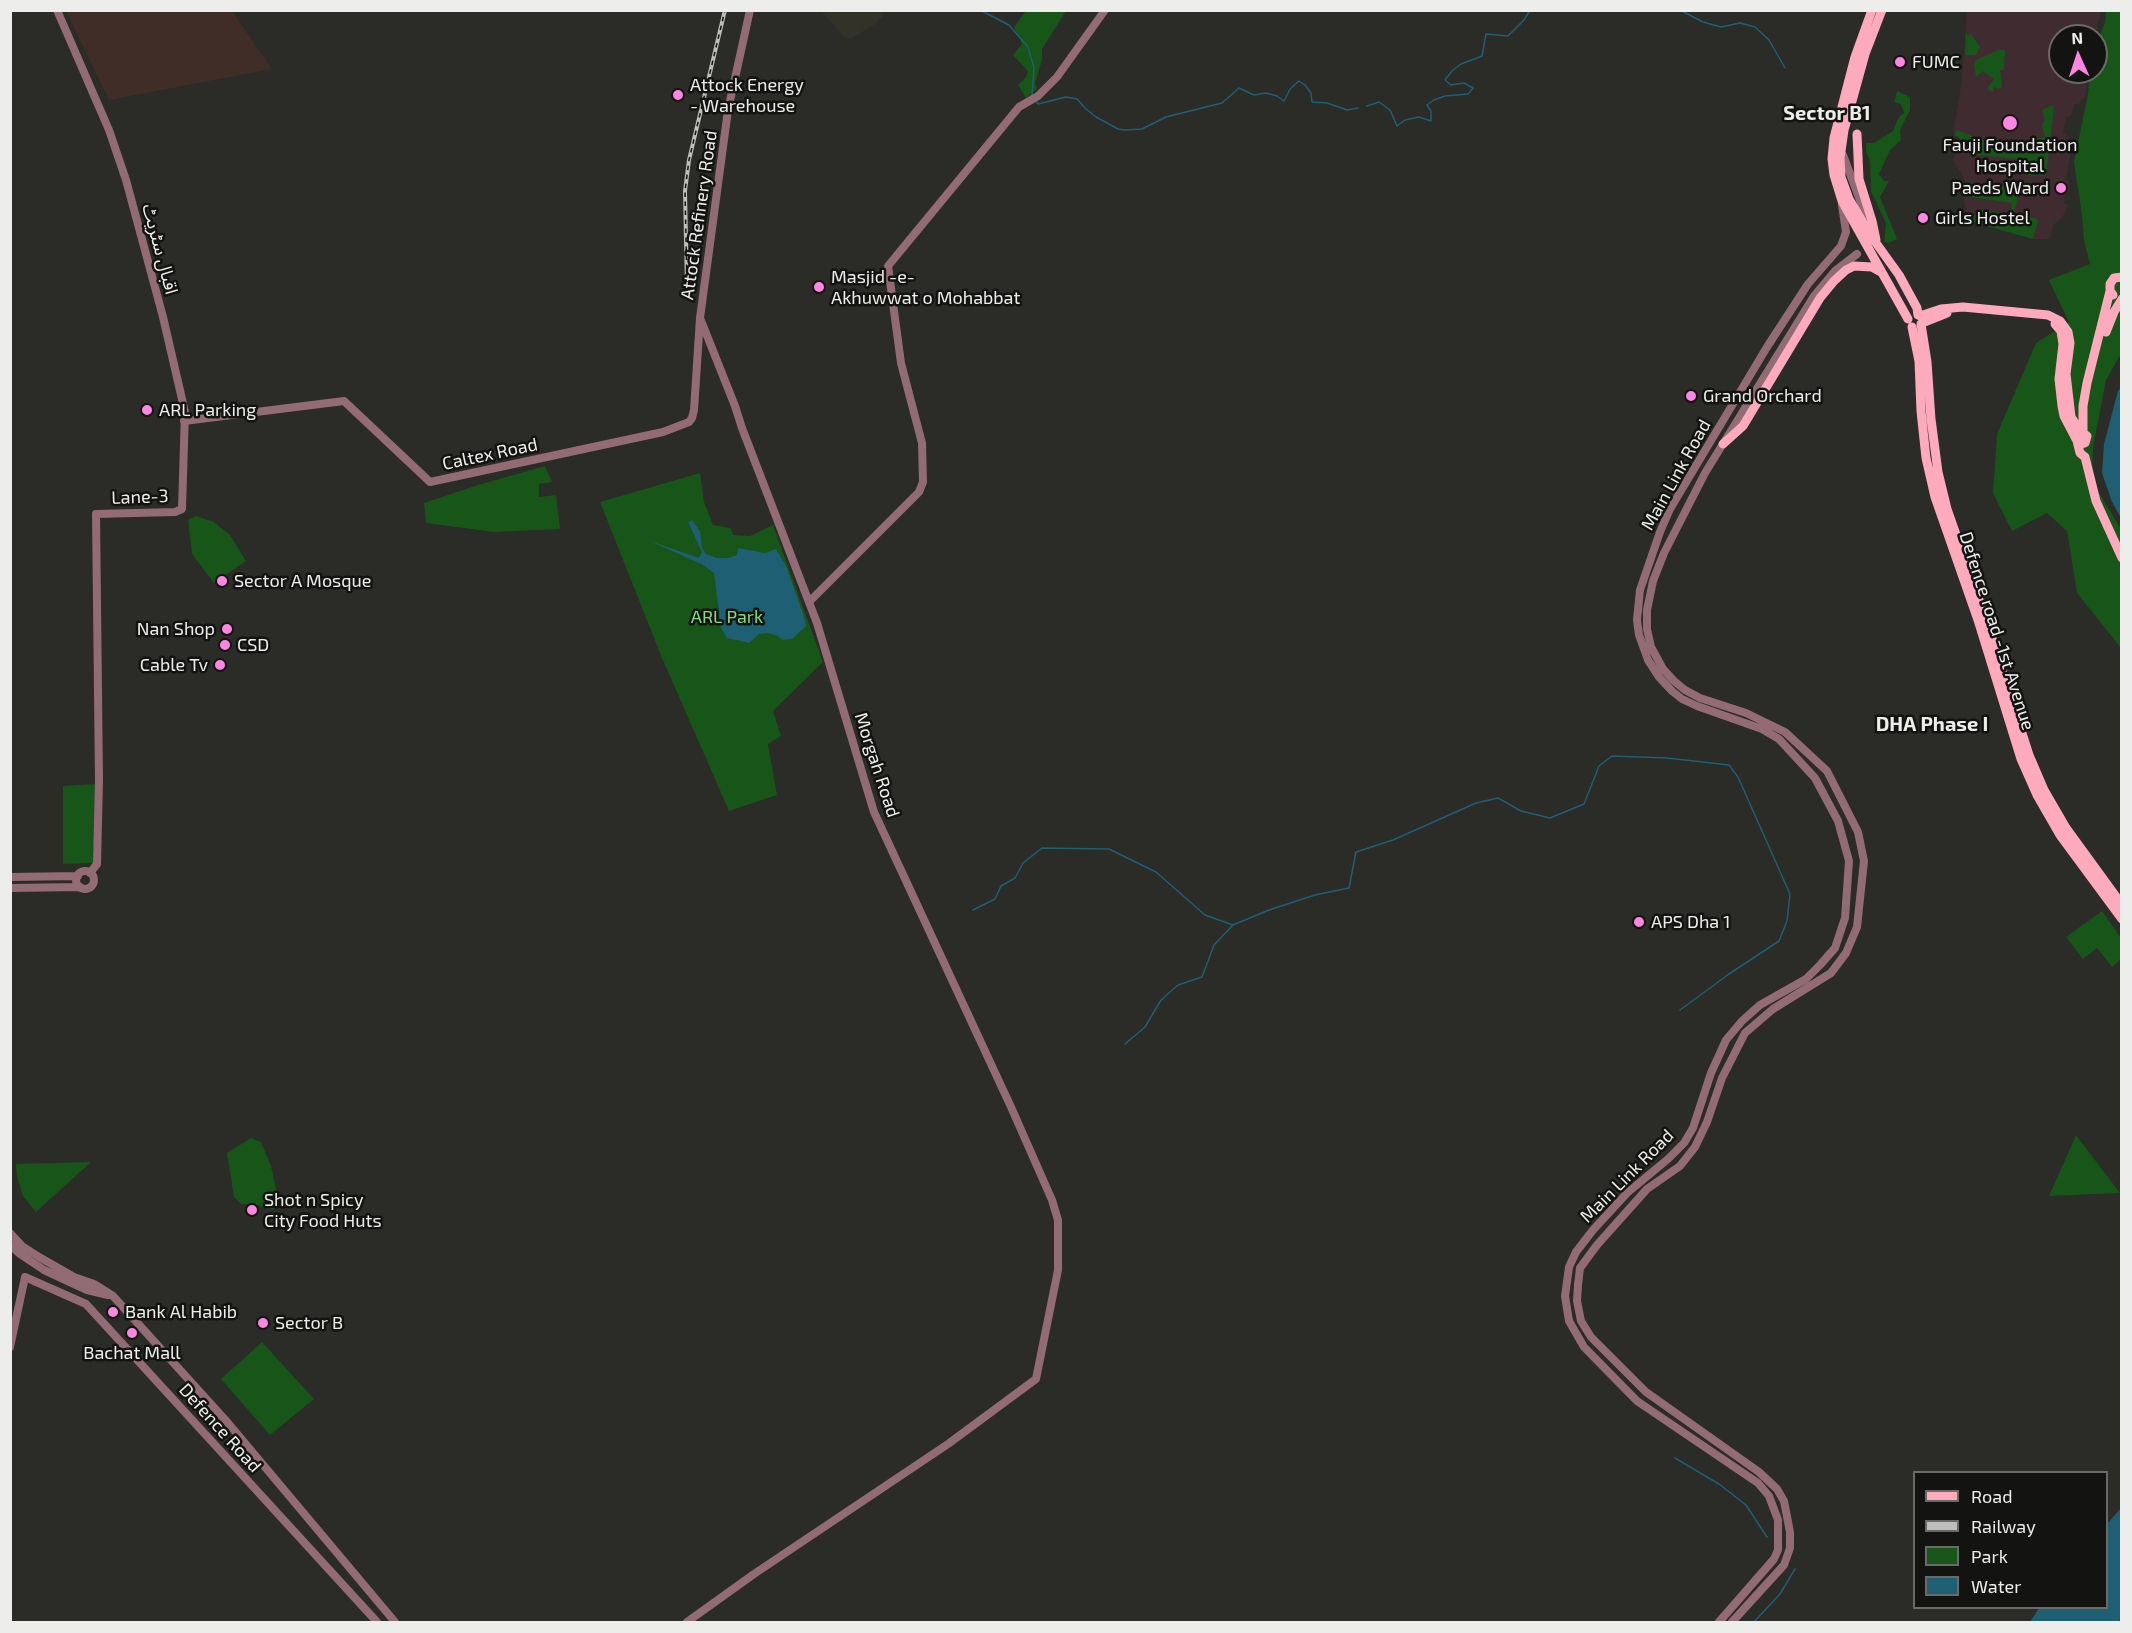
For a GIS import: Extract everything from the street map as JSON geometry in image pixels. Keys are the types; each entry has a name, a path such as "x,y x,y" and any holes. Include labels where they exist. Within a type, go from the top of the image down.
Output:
{"main road":[{"path":"1872,10 1855,57 1834,138 1832,159 1834,174 1842,201 1883,274 1917,321"},
{"path":"1882,10 1865,54 1844,130 1841,177 1845,190 1878,246 1899,275 1917,308 1917,321 1927,362 1938,472 1947,509 1972,592 2028,755 2044,790 2110,897 2121,919"},
{"path":"1857,134 1859,179 1878,246"},
{"path":"1723,444 1743,426 1820,298 1834,280 1854,266 1872,267 1883,274"},
{"path":"2082,438 2085,393 2110,284 2120,275"},
{"path":"2110,291 2115,297 2121,298 2109,321 2100,348 2080,453 2085,457 2096,501 2121,558"},
{"path":"1917,321 1941,309 1963,307 2048,315 2060,321 2067,332 2070,343 2066,374 2071,417 2082,438"},
{"path":"2110,897 2121,905"}],"street":[{"name":"اقبال سٹریٹ","path":"57,10 109,130 126,180 168,338 183,400 183,506"},
{"name":"Attock Refinery Road","path":"700,318 728,110 750,10"},
{"path":"809,602 922,488 922,443 902,363 888,266 1019,107 1035,98 1058,77 1105,10"},
{"path":"1841,150 1866,216"},
{"name":"Main Link Road","path":"1719,1623 1774,1559 1778,1550 1778,1521 1769,1496 1758,1483 1637,1401 1584,1347 1569,1322 1565,1296 1569,1267 1576,1252 1593,1230 1627,1193 1684,1143 1693,1128 1711,1073 1726,1040 1760,1005 1806,979 1820,965 1834,948 1845,918 1849,861 1839,821 1815,778 1779,739 1750,724 1697,706 1672,691 1659,677 1643,648 1637,620 1639,598 1650,561 1670,509 1767,347 1808,284 1841,246 1846,232 1842,201"},
{"name":"Main Link Road","path":"1732,1623 1784,1565 1790,1548 1790,1532 1784,1501 1777,1489 1759,1472 1646,1392 1591,1337 1581,1321 1577,1301 1580,1268 1597,1245 1647,1189 1680,1166 1695,1147 1707,1122 1722,1078 1745,1033 1773,1009 1831,973 1846,953 1857,927 1864,861 1858,832 1827,771 1785,732 1746,713 1701,698 1685,690 1663,669 1651,647 1647,610 1649,594 1657,571 1676,528 1705,473 1814,296 1835,271 1857,254"},
{"name":"Caltex Road","path":"184,421 344,401 430,482 663,432 689,422 694,410 700,318"},
{"name":"Morgah Road","path":"687,1623 754,1574 948,1444 1036,1379 1058,1270 1058,1220 1055,1210 874,812 809,602 700,318"},
{"name":"Lane-3","path":"90,873 98,864 96,514 175,512 183,506"},
{"path":"1779,739 1785,732"},
{"path":"1849,868 1854,868 1864,861"},
{"path":"10,888 80,887 84,889 92,886 94,879 90,873 83,871 78,876 76,880 80,887"},
{"path":"10,878 78,876"},
{"path":"1787,989 1792,998"},
{"path":"10,1233 30,1252 86,1285"},
{"path":"10,1245 44,1270 113,1296 228,1423 395,1623"},
{"name":"Defence Road","path":"10,1347 25,1276 87,1304 377,1623"},
{"path":"78,1300 86,1285"},
{"path":"87,1304 95,1289"},
{"path":"1778,1521 1784,1519 1789,1521"},
{"path":"1779,1533 1790,1532"},
{"path":"1732,1607 1740,1614"}],"shaded area":[{"path":"66,11 232,11 272,69 109,100"},
{"path":"821,11 881,11 884,15 874,25 852,38 845,38"},
{"name":"Fauji Foundation Hospital","path":"1967,11 2101,11 2098,24 2048,24 2048,84 2086,84 2084,99 2074,105 2071,116 2066,117 2063,133 2070,138 2070,156 2066,180 2069,181 2069,192 2065,194 2064,203 2068,205 2062,218 2053,225 2050,239 2033,239 1968,221 1963,196 1965,180 1953,160 1959,138 1954,135 1954,129 1962,79"}],"green space":[{"path":"1026,11 1066,11 1042,49 1042,60 1035,83 1037,89 1026,98 1018,85 1026,77 1028,71 1013,55 1022,44 1014,27"},
{"path":"2106,11 2121,11 2121,354 2106,380 2093,448 2092,481 2121,529 2121,648 2077,593 2067,531 2047,513 2012,531 1993,493 1997,434 2036,343 2069,322 2049,280 2090,264 2084,241 2074,162 2089,84 2108,84 2108,24 2104,24"},
{"path":"1966,32 1968,36 1971,34 1980,47 1976,55 1965,55"},
{"path":"1999,50 2005,50 2004,70 2000,70 2002,87 1999,89 1994,87 1993,92 1987,89 1994,79 1982,71 1976,77 1974,65 1976,60"},
{"path":"1897,91 1910,97 1910,110 1900,130 1901,140 1890,150 1879,174 1884,181 1889,181 1880,197 1897,239 1888,243 1884,242 1886,223 1871,192 1870,162 1866,143 1874,143 1893,131 1899,117 1904,113 1901,104 1894,102"},
{"path":"2052,105 2054,107 2046,176 2026,175 2028,160 1956,153 1958,146 1962,148 1964,141 1954,135 1957,130 1979,139 2004,144 2045,137 2042,110"},
{"path":"1964,182 2021,188 2023,182 2046,184 2044,191 2040,194 2019,192 2014,213 2011,212 2012,203 1963,196"},
{"path":"1977,209 2035,218 2038,221 2033,239 1972,222"},
{"path":"545,466 552,482 539,484 539,497 556,495 560,529 494,532 426,523 424,503"},
{"name":"ARL Park","path":"700,473 704,502 713,525 731,528 733,535 750,536 773,525 823,662 773,711 781,736 768,744 777,795 729,811 662,658 600,502"},
{"path":"196,516 214,522 230,535 246,561 214,583 192,554 188,520"},
{"path":"96,784 97,846 93,846 94,863 63,864 63,786"},
{"path":"2102,911 2121,938 2121,959 2112,967 2097,948 2083,959 2066,937"},
{"path":"2076,1135 2120,1193 2049,1196"},
{"path":"251,1138 261,1142 271,1166 277,1194 274,1209 270,1210 254,1204 241,1204 234,1197 227,1153"},
{"path":"91,1162 36,1212 23,1196 17,1177 16,1164"},
{"path":"262,1342 314,1399 270,1435 221,1379"}],"water":[{"path":"2121,387 2121,518 2112,502 2102,473 2104,444"},
{"path":"692,520 700,531 702,548 706,554 717,558 737,555 738,548 765,553 776,549 786,566 806,626 792,639 782,640 768,633 759,634 749,643 727,638 721,628 714,573 701,564 650,541 699,558 702,552 688,522"},
{"path":"2121,1508 2121,1619 2118,1622 2030,1622 2038,1609 2108,1609 2108,1523"}],"waterway":[{"path":"980,10 1009,25 1028,47 1034,68 1032,95"},
{"path":"1367,106 1379,102 1390,110 1397,126 1405,120 1419,117 1431,121 1431,111 1427,105 1445,96 1468,94 1473,88 1464,83 1451,85 1445,80 1452,71 1461,64 1482,56 1486,34 1508,36 1524,20 1530,10"},
{"path":"1680,10 1703,22 1721,27 1740,23 1755,27 1769,40 1785,68"},
{"path":"1036,101 1038,104 1066,97 1077,99 1096,117 1118,129 1125,130 1142,129 1166,117 1222,103 1239,88 1254,95 1266,93 1277,96 1284,101 1290,89 1299,81 1311,93 1312,102 1327,103 1347,110 1358,108"},
{"path":"973,910 995,899 1001,886 1015,878 1023,863 1042,848 1109,849 1156,872 1205,915 1233,925 1315,895 1349,888 1356,852 1393,840 1476,803 1498,798 1521,811 1550,818 1584,804 1599,766 1612,756 1667,758 1729,765 1738,777 1790,894 1787,921 1779,941 1680,1010"},
{"path":"1125,1044 1145,1027 1161,1000 1178,985 1202,977 1214,945 1233,925"},
{"path":"1675,1458 1719,1484 1746,1505 1767,1537"},
{"path":"1754,1622 1780,1594 1795,1569"}],"railway":[{"path":"687,287 685,191 689,160 725,10"}],"place":[{"name":"FUMC","path":"1900,62"},
{"name":"Attock Energy - Warehouse","path":"678,95"},
{"name":"Fauji Foundation Hospital","path":"2010,123"},
{"name":"Paeds Ward","path":"2061,188"},
{"name":"Girls Hostel","path":"1923,218"},
{"name":"Masjid -e- Akhuwwat o Mohabbat","path":"819,287"},
{"name":"Grand Orchard","path":"1691,396"},
{"name":"ARL Parking","path":"147,410"},
{"name":"Sector A Mosque","path":"222,581"},
{"name":"Nan Shop","path":"227,629"},
{"name":"CSD","path":"225,645"},
{"name":"Cable Tv","path":"220,665"},
{"name":"APS Dha 1","path":"1639,922"},
{"name":"Shot n Spicy City Food Huts","path":"252,1210"},
{"name":"Bank Al Habib","path":"113,1312"},
{"name":"Sector B","path":"263,1323"},
{"name":"Bachat Mall","path":"132,1333"}],"district":[{"name":"Sector B1","path":"1827,113"},
{"name":"DHA Phase I","path":"1932,724"}]}
